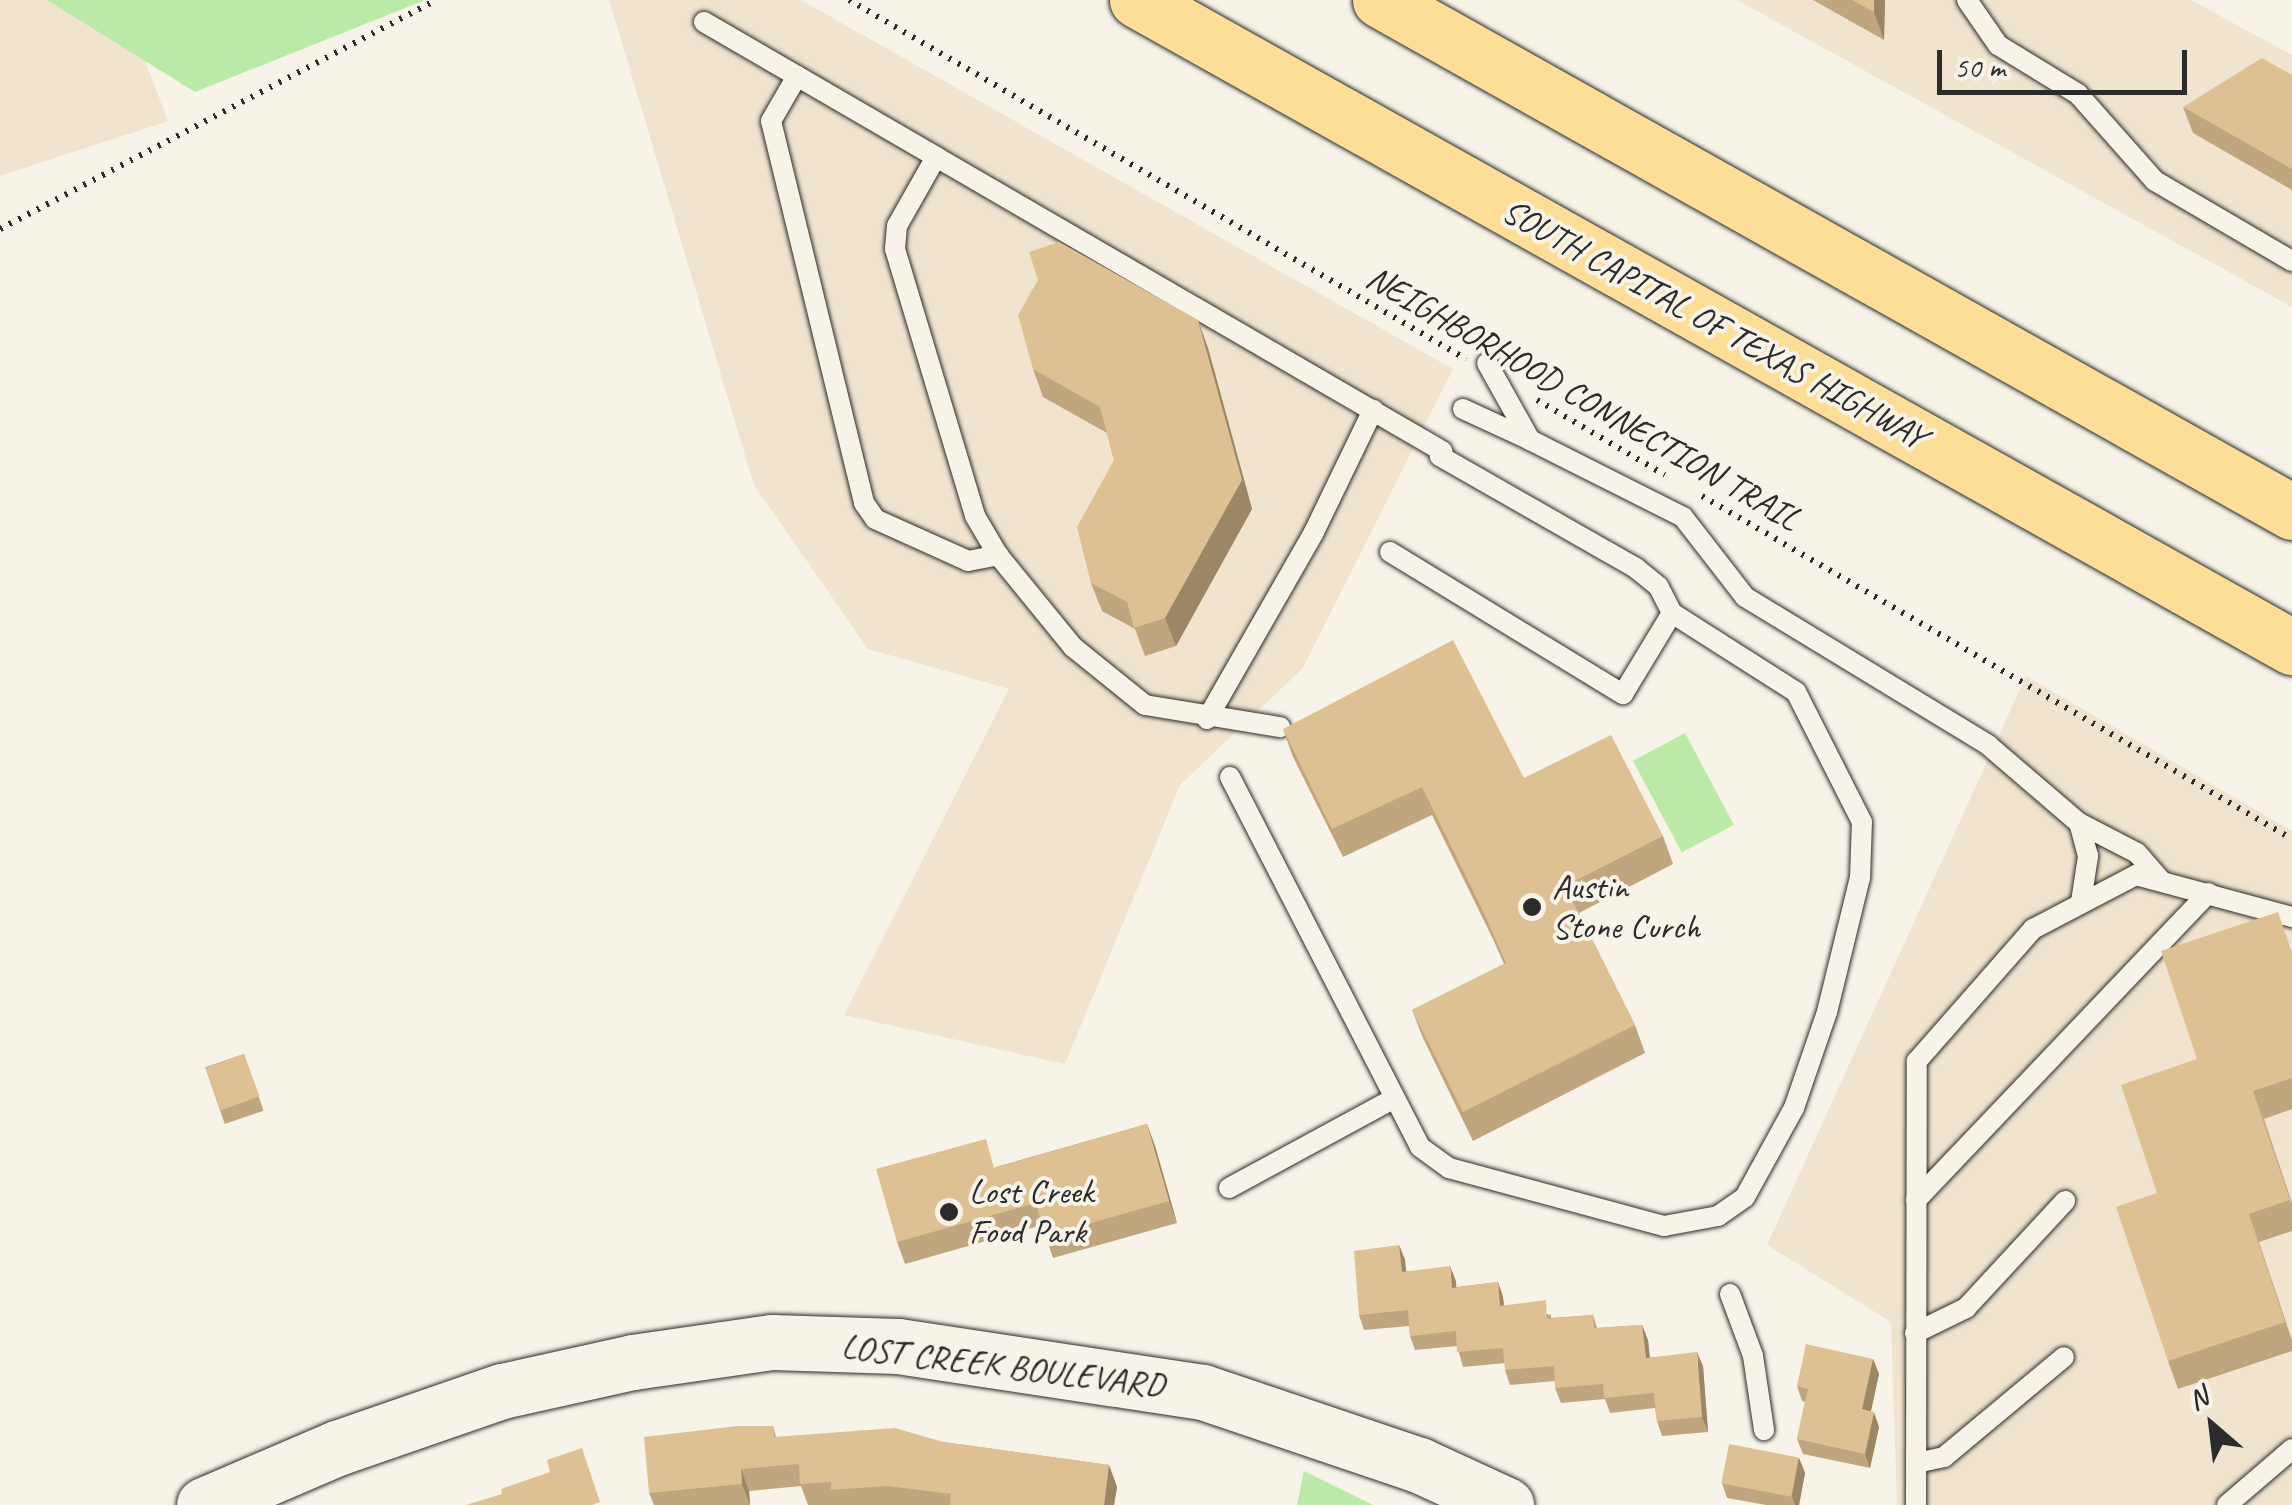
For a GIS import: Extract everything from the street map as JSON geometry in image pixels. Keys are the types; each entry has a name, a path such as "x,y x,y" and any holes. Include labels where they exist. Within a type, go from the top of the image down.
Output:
{"highway":[{"name":"SOUTH CAPITAL OF TEXAS HIGHWAY","path":"1137,0 2292,647"},
{"path":"1380,0 2292,512"}],"street":[{"name":"LOST CREEK BOULEVARD","path":"204,1505 337,1448 502,1392 633,1362 772,1342 898,1346 1203,1392 1419,1465 1506,1505"}],"lane":[{"path":"1967,0 1998,44 2078,94 2156,181 2292,261"},
{"path":"704,22 1373,410 1636,568 1658,586 1672,613 1796,692 1862,822 1860,878 1827,1012 1794,1108 1758,1180 1718,1216 1664,1226 1448,1168 1420,1146 1391,1100 1230,777"},
{"path":"797,76 772,121 864,503 875,519 968,561 998,555"},
{"path":"936,157 897,226 895,249 975,516 998,555 1110,683 1144,705 1207,719 1280,727"},
{"path":"1491,369 1530,440"},
{"path":"1207,719 1314,532 1373,410"},
{"path":"1463,410 1683,517 1745,597 1988,745 2078,823 2137,852 2161,881"},
{"path":"1390,552 1623,694 1672,613"},
{"path":"2078,823 2088,856 2081,902"},
{"path":"1916,1505 1917,1061 2033,930 2136,875 2292,916"},
{"path":"1916,1200 2208,893"},
{"path":"1229,1188 1391,1100"},
{"path":"1916,1334 1966,1308 2065,1201"},
{"path":"1730,1294 1753,1356 1764,1430"},
{"path":"1916,1463 1944,1457 2064,1357"},
{"path":"2227,1505 2292,1449"}],"path":[{"path":"0,229 437,0"},
{"name":"NEIGHBORHOOD CONNECTION TRAIL","path":"849,0 1491,369 1681,484"},
{"name":"NEIGHBORHOOD CONNECTION TRAIL","path":"1698,494 2292,839"}],"shaded area":[{"path":"0,0 122,0 168,121 0,176"},
{"path":"609,0 801,0 1453,369 1303,668 1180,785 1065,1064 844,1015 1009,689 868,649 754,485"},
{"path":"1737,0 2191,0 2292,55 2292,307"},
{"path":"2026,676 2292,831 2292,1505 1897,1505 1891,1322 1767,1245"}],"green space":[{"path":"47,0 425,0 195,92"},
{"path":"1685,733 1734,825 1682,853 1633,761"},
{"path":"1304,1471 1373,1505 1297,1505"}],"building":[{"path":"1852,0 1874,0 1874,12"},
{"path":"2262,58 2292,75 2292,169 2183,107"},
{"path":"1059,242 1198,320 1242,480 1165,618 1134,628 1127,602 1091,583 1077,527 1114,460 1100,407 1033,369 1018,315 1038,280 1029,252"},
{"name":"Austin Stone Curch","path":"1453,640 1524,778 1611,735 1663,836 1565,886 1635,1025 1463,1112 1412,1010 1506,963 1483,911 1422,787 1332,829 1283,729"},
{"path":"2278,912 2292,953 2292,1078 2253,1091 2290,1200 2249,1214 2285,1322 2168,1361 2116,1207 2157,1193 2121,1085 2197,1059 2161,951"},
{"path":"244,1054 259,1096 221,1110 205,1068"},
{"path":"1147,1124 1169,1201 1045,1236 1036,1203 897,1242 876,1169 986,1139 994,1168"},
{"path":"1399,1245 1402,1272 1450,1266 1452,1288 1498,1282 1500,1306 1546,1300 1547,1319 1593,1315 1594,1328 1642,1325 1646,1358 1697,1352 1702,1417 1657,1421 1654,1393 1604,1398 1603,1384 1555,1388 1554,1366 1505,1370 1503,1348 1457,1352 1456,1331 1410,1336 1408,1310 1359,1315 1354,1251"},
{"path":"1806,1344 1873,1359 1862,1409 1874,1412 1865,1454 1797,1439 1808,1389 1797,1386"},
{"path":"773,1426 774,1437 895,1428 943,1442 1109,1465 1104,1505 950,1505 951,1494 887,1486 831,1490 831,1482 800,1484 799,1464 741,1469 742,1484 649,1493 644,1437"},
{"path":"1729,1444 1799,1458 1791,1497 1721,1483"},
{"path":"582,1448 600,1502 466,1505 550,1472 547,1460"}],"place":[{"name":"Austin Stone Curch","path":"1532,907"},
{"name":"Lost Creek Food Park","path":"949,1212"}]}
